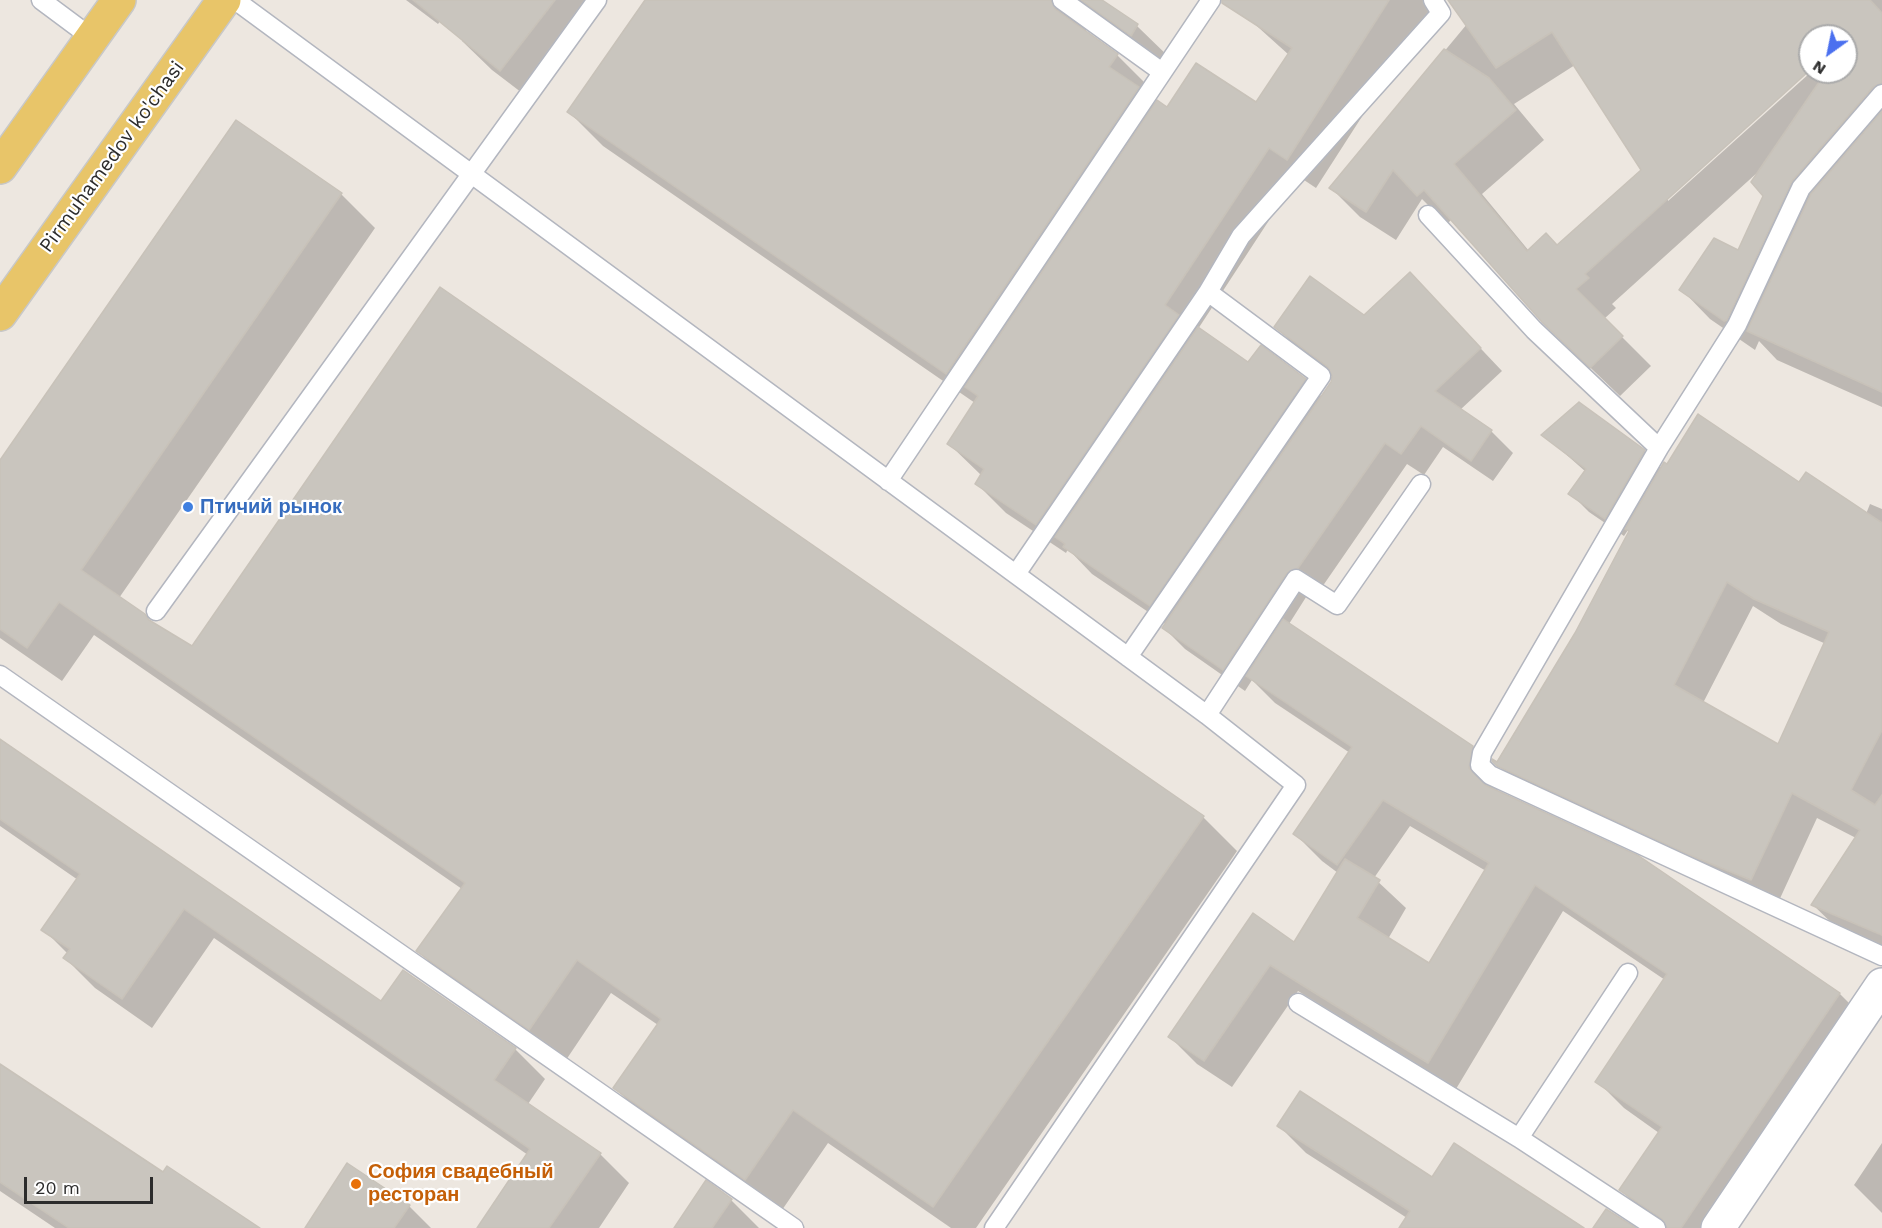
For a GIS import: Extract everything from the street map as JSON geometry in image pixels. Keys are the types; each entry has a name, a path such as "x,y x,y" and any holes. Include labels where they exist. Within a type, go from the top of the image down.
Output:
{"main road":[{"path":"0,167 119,0"},
{"name":"Pirmuhamedov ko'chasi","path":"0,314 224,0"}],"street":[{"path":"1718,1228 1882,985"}],"lane":[{"path":"41,0 92,38"},
{"path":"235,0 1016,574 1296,785 994,1228"},
{"path":"156,611 597,0"},
{"path":"1062,0 1162,72"},
{"path":"888,481 1211,0"},
{"path":"1016,574 1208,292 1241,236 1441,13 1433,0"},
{"path":"1882,94 1801,188 1737,325 1659,448 1482,753 1480,765 1490,775 1882,956"},
{"path":"1428,215 1534,330 1659,448"},
{"path":"1128,657 1321,376 1208,292"},
{"path":"1206,715 1296,579 1337,605 1421,484"},
{"path":"0,675 794,1228"},
{"path":"1519,1138 1628,973"},
{"path":"1298,1003 1519,1138 1656,1228"}],"building":[{"path":"413,0 555,0 500,71"},
{"path":"645,0 1051,0 1055,9 1118,54 1109,67 1139,87 946,374 567,112"},
{"path":"1081,0 1102,0 1138,24 1131,36"},
{"path":"1222,0 1389,0 1287,160 1269,148 1165,305 1179,315 1036,525 975,484 984,469 947,444 978,396 965,387 1157,100 1167,107 1196,63 1256,102 1292,48 1222,3"},
{"path":"1448,0 1870,0 1882,13 1882,83 1873,87 1792,181 1727,320 1724,321 1679,290 1714,238 1738,250 1763,196 1751,182 1818,84 1858,84 1858,24 1798,24 1798,81 1585,274 1589,278 1576,289 1623,336 1590,368 1542,322 1424,190 1417,196 1393,170 1366,212 1329,188 1444,49 1489,78 1516,110 1454,164 1527,251 1546,233 1557,245 1641,170 1552,32 1496,68"},
{"path":"1882,111 1882,392 1747,331 1811,194"},
{"path":"236,120 342,193 81,570 145,614 149,620 192,646 440,287 1204,816 933,1207 793,1110 745,1180 613,1088 661,1019 577,960 529,1030 416,951 465,883 59,602 27,648 0,629 0,460"},
{"path":"1410,272 1481,348 1435,391 1492,430 1471,461 1421,426 1401,454 1385,443 1298,568 1287,573 1223,670 1162,628 1331,382 1332,376 1328,367 1274,327 1310,276 1364,315"},
{"path":"1198,327 1248,362 1261,345 1306,379 1150,606 1063,547 1065,544 1055,537"},
{"path":"1579,402 1645,450 1605,519 1568,494 1586,469 1541,435"},
{"path":"1698,414 1799,482 1806,472 1882,523 1882,730 1851,790 1875,805 1882,795 1882,935 1811,905 1860,830 1792,793 1751,880 1687,854 1497,766 1492,761 1492,759 1497,762 1575,633 1629,531 1625,529 1664,462 1667,464","holes":["1727,582 1754,599 1829,632 1778,744 1674,685"]},
{"path":"1283,619 1473,746 1469,768 1485,785 1639,856 1840,993 1681,1228 1667,1228 1662,1219 1619,1190 1662,1127 1595,1082 1667,974 1535,885 1428,1063 1270,965 1204,1061 1168,1037 1253,913 1294,942 1345,859 1380,880 1357,918 1429,963 1489,863 1383,800 1337,865 1293,834 1352,747 1246,676"},
{"path":"0,739 381,1001 403,970 516,1048 494,1080 601,1153 549,1228 477,1228 530,1149 184,909 122,999 63,958 70,949 41,930 80,874 0,819"},
{"path":"0,1064 163,1172 167,1166 260,1228 69,1228 0,1182"},
{"path":"1300,1091 1432,1177 1454,1143 1584,1228 1399,1228 1410,1211 1277,1126"},
{"name":"София свадебный ресторан","path":"347,1163 410,1205 394,1228 305,1228"},
{"path":"706,1180 732,1199 712,1228 674,1228"},
{"path":"1606,1209 1636,1228 1593,1228"}],"place":[{"name":"Птичий рынок","path":"188,507"},
{"name":"София свадебный ресторан","path":"356,1184"}]}
